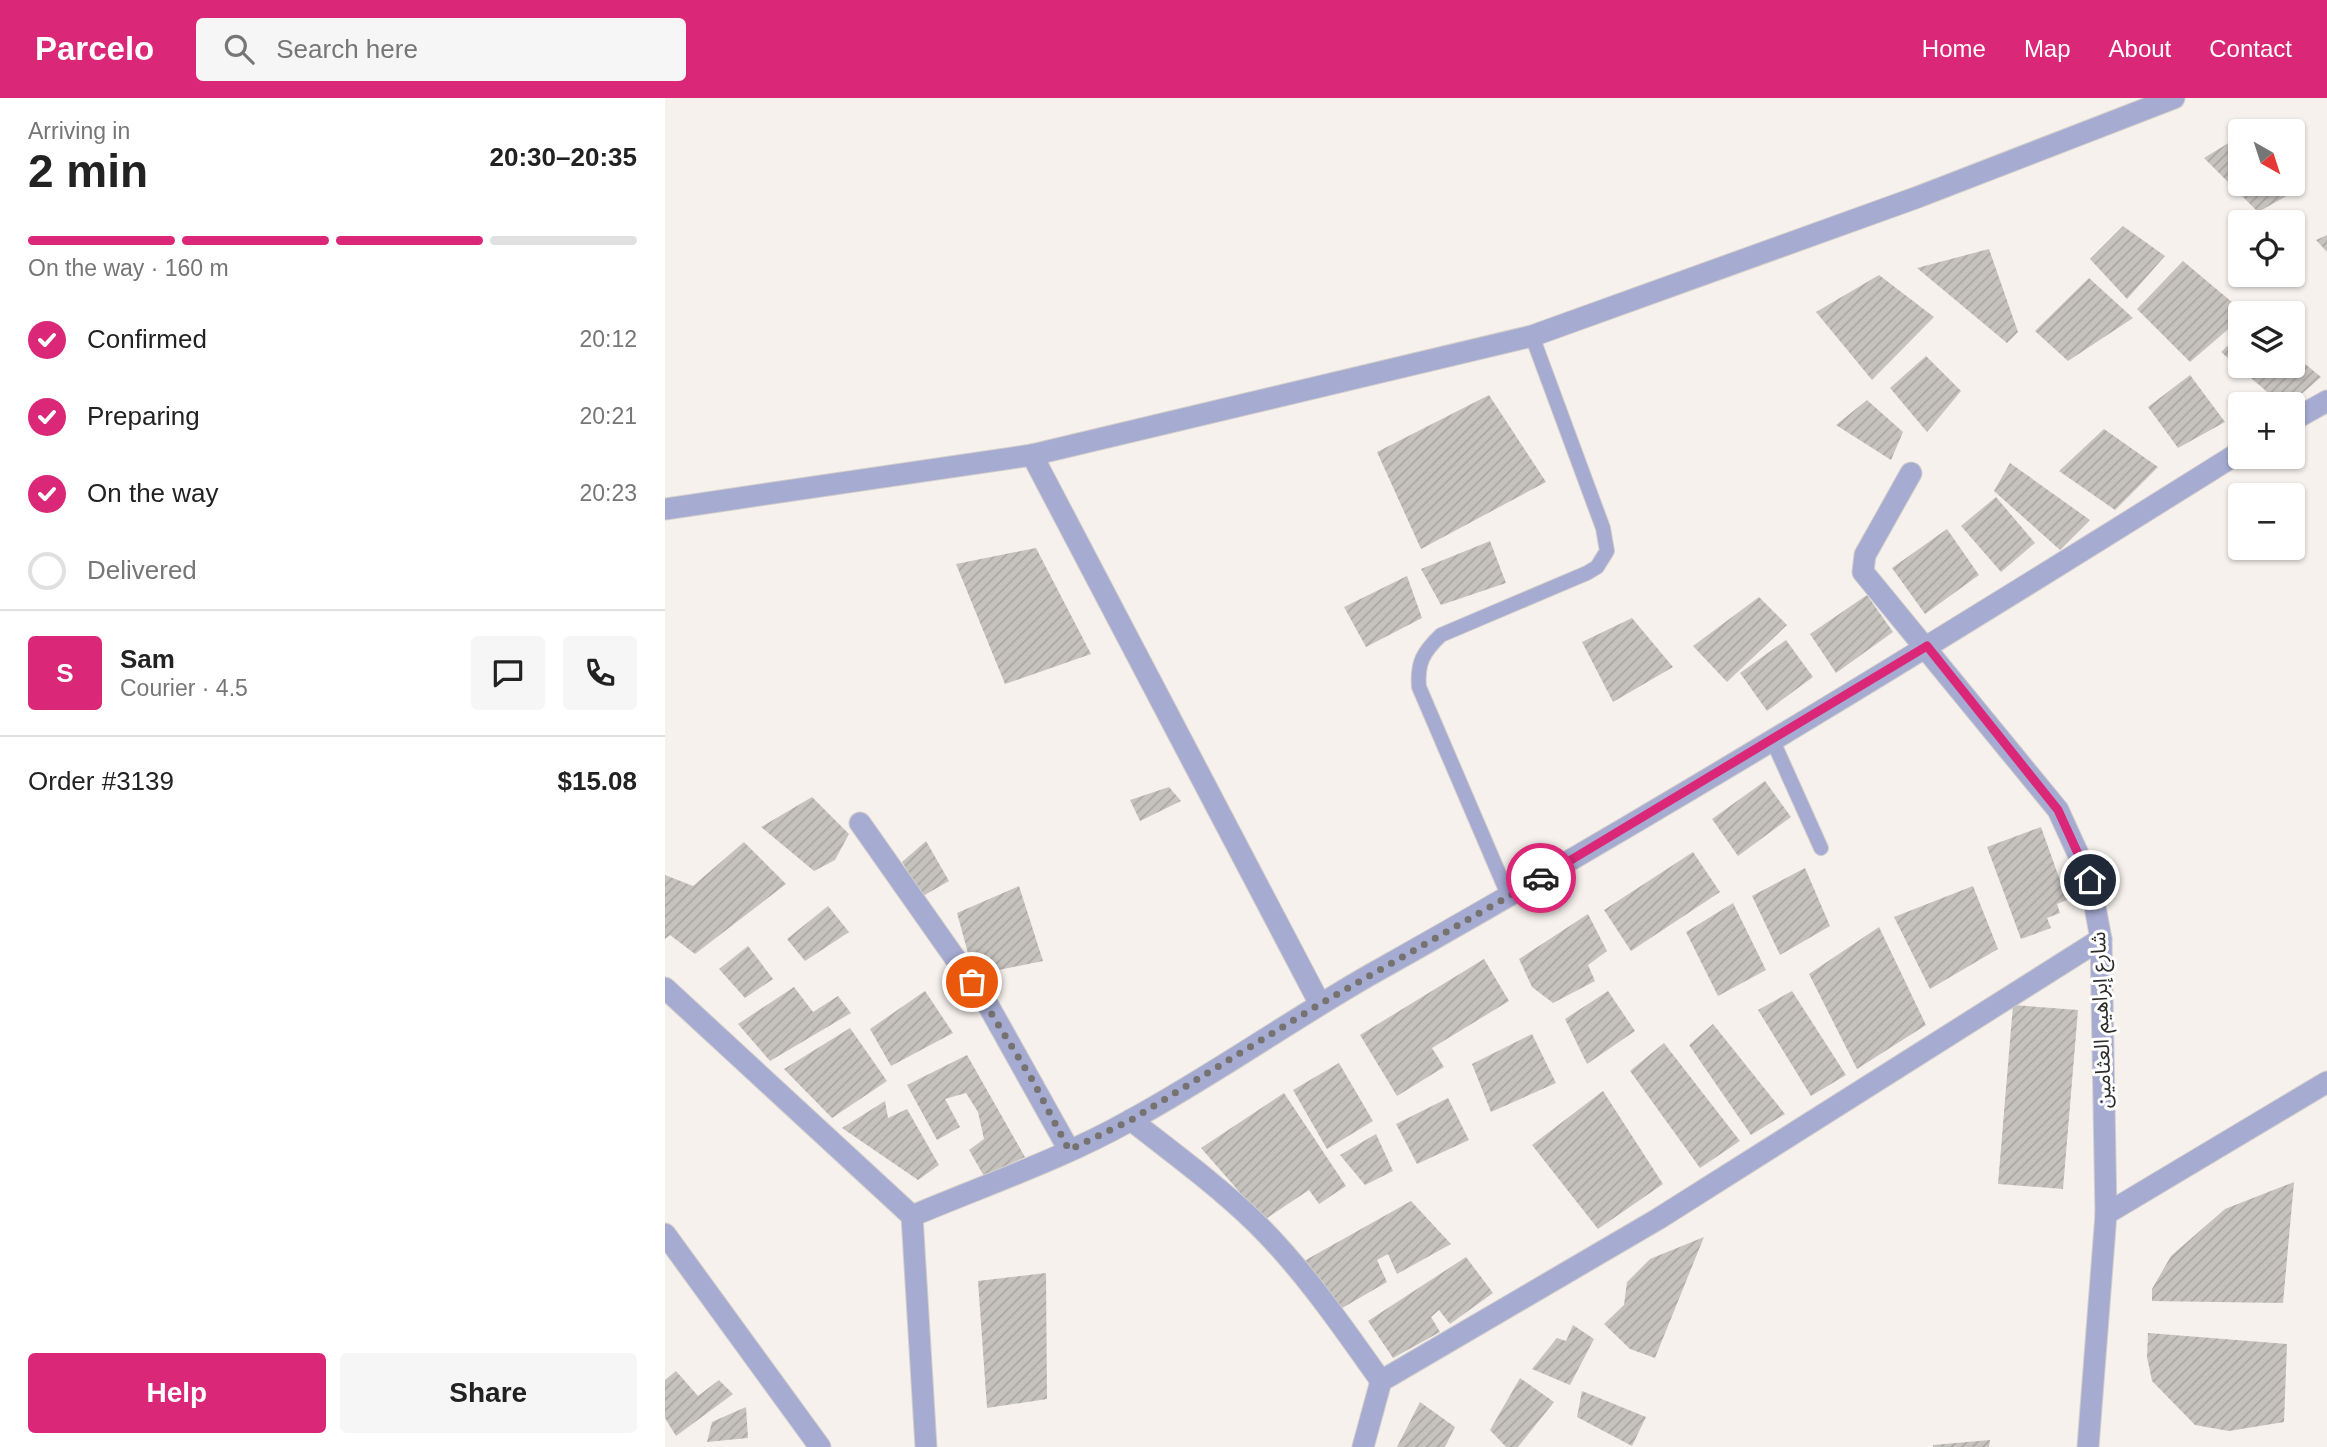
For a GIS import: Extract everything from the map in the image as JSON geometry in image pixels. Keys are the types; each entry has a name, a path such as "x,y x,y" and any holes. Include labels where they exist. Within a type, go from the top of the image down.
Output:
{"street":[{"path":"665,509 1032,454 1532,336 1918,197 2173,98"},
{"path":"2305,413 2327,401"},
{"path":"1032,454 1320,1004"},
{"path":"912,1216 1069,1150 1131,1120 1320,1004 1509,897 1927,646 2228,460"},
{"name":"شارع إبراهيم العثامين","path":"1911,472 1862,565 1869,579 1927,646 2058,810 2090,880 2101,939 2106,1214 2092,1447"},
{"path":"860,823 988,1005 1069,1150"},
{"path":"1363,1447 1381,1381 1658,1219 2101,939"},
{"path":"665,988 912,1216 926,1447"},
{"path":"2106,1214 2327,1082"},
{"path":"1131,1120 1255,1222 1297,1268 1381,1381"},
{"path":"665,1234 820,1447"}],"lane":[{"path":"1509,897 1419,687 1418,666 1426,650 1441,635 1597,567 1607,551 1605,535 1532,336"},
{"path":"1772,739 1821,848"}],"building":[{"path":"2228,143 2228,182 2204,158"},
{"path":"2242,196 2287,196 2262,210 2256,210"},
{"path":"2123,226 2165,256 2127,299 2090,259"},
{"path":"2327,235 2327,252 2316,240"},
{"path":"1989,249 2018,332 2007,343 1917,268"},
{"path":"2183,261 2231,301 2228,301 2228,329 2190,362 2137,309"},
{"path":"1879,275 1934,317 1872,380 1816,312"},
{"path":"2089,278 2133,318 2068,361 2035,331"},
{"path":"2228,345 2228,358 2221,352"},
{"path":"1926,356 1961,391 1927,432 1890,388"},
{"path":"2305,364 2321,377 2304,392 2267,392 2251,378 2305,378"},
{"path":"2190,375 2225,422 2178,448 2148,407"},
{"path":"1489,395 1546,482 1421,549 1377,452"},
{"path":"1867,400 1903,432 1891,460 1836,425"},
{"path":"2104,429 2158,467 2115,510 2059,471"},
{"path":"2010,463 2090,520 2060,550 1994,491"},
{"path":"1996,497 2035,543 2001,572 1961,526"},
{"path":"1947,529 1979,575 1925,614 1892,568"},
{"path":"1490,541 1506,583 1441,605 1421,569"},
{"path":"1036,548 1091,654 1005,684 956,564"},
{"path":"1407,576 1422,618 1366,647 1344,607"},
{"path":"1867,595 1893,632 1836,673 1810,634"},
{"path":"1759,597 1787,625 1727,682 1693,646"},
{"path":"1632,618 1673,667 1613,702 1582,642"},
{"path":"1786,640 1813,677 1767,711 1740,673"},
{"path":"1765,781 1791,817 1738,856 1712,819"},
{"path":"1169,787 1181,801 1140,821 1130,800"},
{"path":"812,797 849,834 835,860 814,871 761,827"},
{"path":"2041,827 2067,900 2057,904 2060,913 2047,918 2051,928 2021,939 1987,847"},
{"path":"926,841 949,881 923,896 902,862"},
{"path":"744,842 786,884 695,954 670,935 665,939 665,875 693,886"},
{"path":"1693,852 1720,892 1631,951 1604,910"},
{"path":"1805,868 1830,926 1780,955 1752,896"},
{"path":"1019,886 1043,961 974,975 957,913"},
{"path":"1973,886 1998,949 1930,989 1894,917"},
{"path":"1733,903 1766,970 1718,996 1686,932"},
{"path":"828,906 849,932 805,961 787,939"},
{"path":"1588,914 1607,951 1588,965 1595,981 1553,1003 1532,987 1519,959"},
{"path":"1879,927 1926,1025 1857,1069 1809,974"},
{"path":"748,946 773,979 745,998 719,969"},
{"path":"1484,959 1509,1001 1432,1048 1444,1067 1397,1096 1360,1035"},
{"path":"794,987 813,1012 838,996 851,1013 770,1061 738,1024"},
{"path":"925,991 953,1033 891,1066 870,1029"},
{"path":"1608,991 1635,1031 1587,1064 1565,1019"},
{"path":"1792,991 1846,1075 1811,1096 1758,1010"},
{"path":"2013,1005 2078,1010 2063,1189 1998,1184"},
{"path":"1713,1024 1785,1114 1751,1135 1689,1045"},
{"path":"850,1028 887,1081 832,1118 784,1069"},
{"path":"1532,1034 1556,1083 1491,1112 1472,1064"},
{"path":"1664,1043 1740,1141 1700,1168 1630,1071"},
{"path":"967,1055 1025,1157 984,1176 969,1150 984,1139 978,1112 966,1093 945,1099 960,1127 937,1140 907,1085"},
{"path":"1339,1063 1373,1121 1327,1149 1293,1090"},
{"path":"1603,1091 1663,1184 1598,1229 1532,1145"},
{"path":"1284,1093 1346,1186 1319,1204 1309,1190 1264,1220 1201,1148"},
{"path":"1448,1098 1469,1140 1417,1164 1396,1124"},
{"path":"885,1101 888,1118 907,1109 939,1165 918,1180 842,1128"},
{"path":"1376,1134 1393,1171 1365,1185 1340,1155"},
{"path":"2294,1182 2283,1303 2152,1301 2152,1289 2171,1256 2225,1209"},
{"path":"1411,1201 1451,1244 1397,1274 1388,1254 1377,1260 1387,1282 1337,1311 1304,1261"},
{"path":"1704,1237 1655,1358 1630,1349 1604,1324 1624,1305 1627,1282 1650,1259"},
{"path":"1466,1257 1493,1293 1450,1324 1439,1310 1431,1317 1440,1332 1393,1358 1368,1321"},
{"path":"1046,1273 1047,1399 987,1408 978,1281"},
{"path":"1573,1325 1594,1339 1570,1385 1532,1369 1557,1338 1566,1341"},
{"path":"2148,1333 2287,1344 2284,1422 2229,1431 2195,1425 2152,1381 2147,1357"},
{"path":"676,1371 698,1396 719,1380 733,1394 676,1436 665,1418 665,1380"},
{"path":"1520,1378 1554,1402 1518,1447 1506,1447 1490,1430"},
{"path":"1582,1391 1646,1417 1632,1446 1577,1417"},
{"path":"1420,1402 1455,1427 1445,1447 1397,1447"},
{"path":"746,1407 748,1438 707,1442 712,1422"},
{"path":"1990,1440 1989,1447 1933,1447 1933,1445"}],"way so far":[{"path":"972,982 1033,1081 1069,1150 1131,1120 1320,1004 1541,878"}],"route":[{"path":"1541,878 1927,646 2058,810 2076,844 2090,880"}]}
